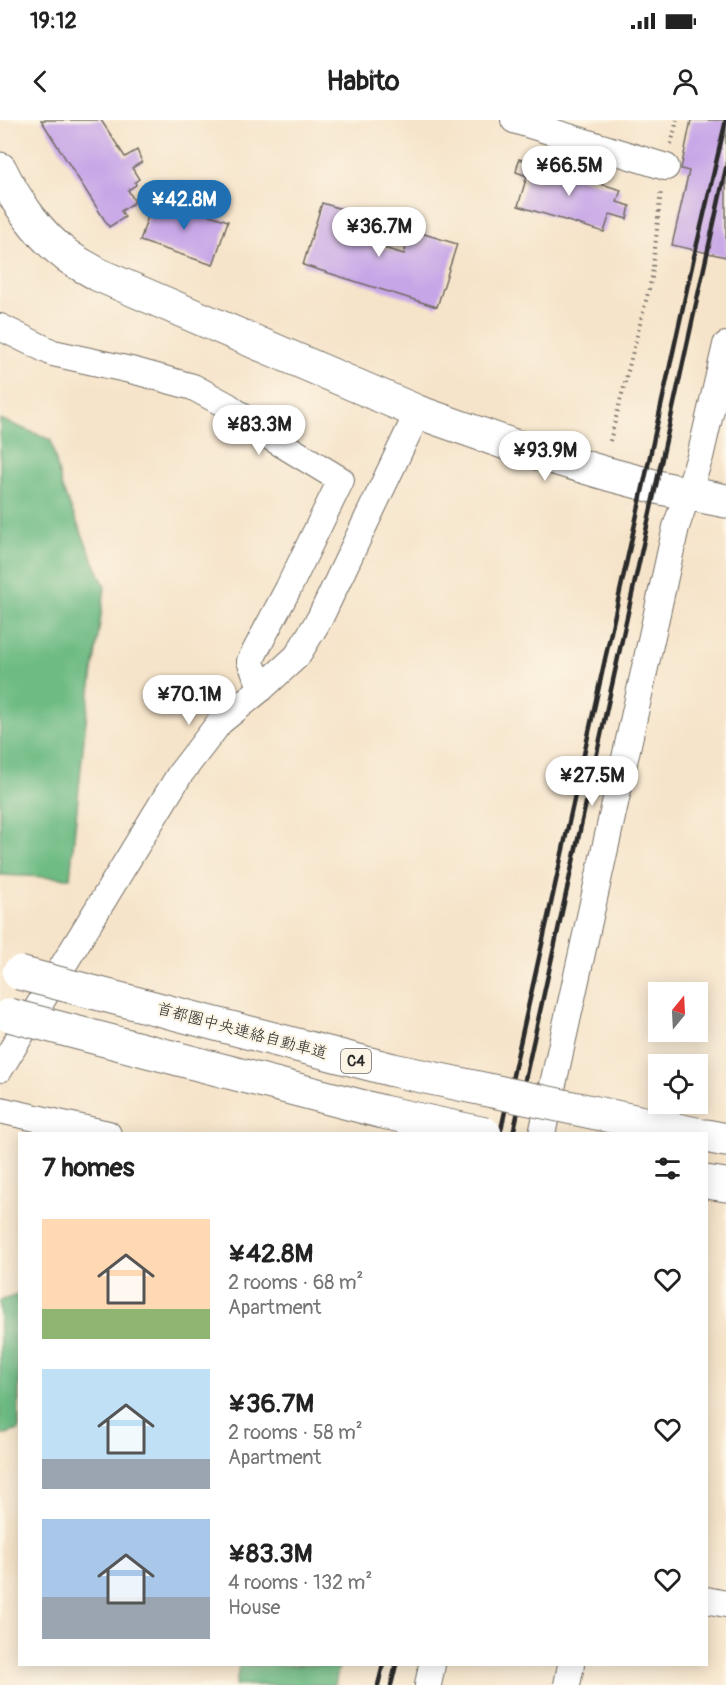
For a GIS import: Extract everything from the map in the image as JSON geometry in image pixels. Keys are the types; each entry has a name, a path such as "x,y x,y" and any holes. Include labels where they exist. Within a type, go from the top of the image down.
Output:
{"main road":[{"path":"0,169 15,195 48,238 66,255 99,275 290,359 418,412 520,448 608,474 726,501"},
{"name":"首都圏中央連絡自動車道","path":"9,970 393,1070 687,1132"},
{"path":"5,1014 383,1112 476,1132"},
{"path":"708,1136 726,1140"},
{"path":"708,1182 726,1185"}],"street":[{"path":"514,120 666,167"},
{"path":"0,327 53,353 135,371 193,387 228,406 270,437 341,480 250,661 262,688"},
{"path":"542,1132 676,528 700,457 726,345"},
{"path":"0,1069 180,774 220,722 297,656 320,618 418,412"},
{"path":"0,1110 99,1132"},
{"path":"708,1600 726,1604"},
{"path":"428,1685 432,1666"},
{"path":"567,1685 571,1666"}],"path":[{"path":"610,441 651,277 660,190 677,120"}],"green space":[{"path":"0,419 51,440 62,488 105,587 85,728 70,878 0,875"},
{"path":"18,1294 18,1430 0,1436 0,1301"},
{"path":"239,1666 339,1666 335,1685 236,1685"}],"building":[{"path":"41,120 101,120 125,157 137,150 142,162 132,168 139,179 135,182 136,185 128,190 135,202 121,211 125,217 109,227"},
{"path":"691,120 726,120 726,257 672,245 689,171 681,169"},
{"path":"519,159 621,190 617,202 630,206 627,219 610,214 604,232 518,206 527,176 516,172"},
{"path":"154,197 228,221 213,265 140,241"},
{"path":"322,203 364,216 357,240 404,254 411,230 457,244 437,307 303,265"}],"railway":[{"path":"500,1132 726,120"},
{"path":"513,1132 726,168"},
{"path":"378,1685 383,1666"},
{"path":"391,1685 396,1666"}]}
